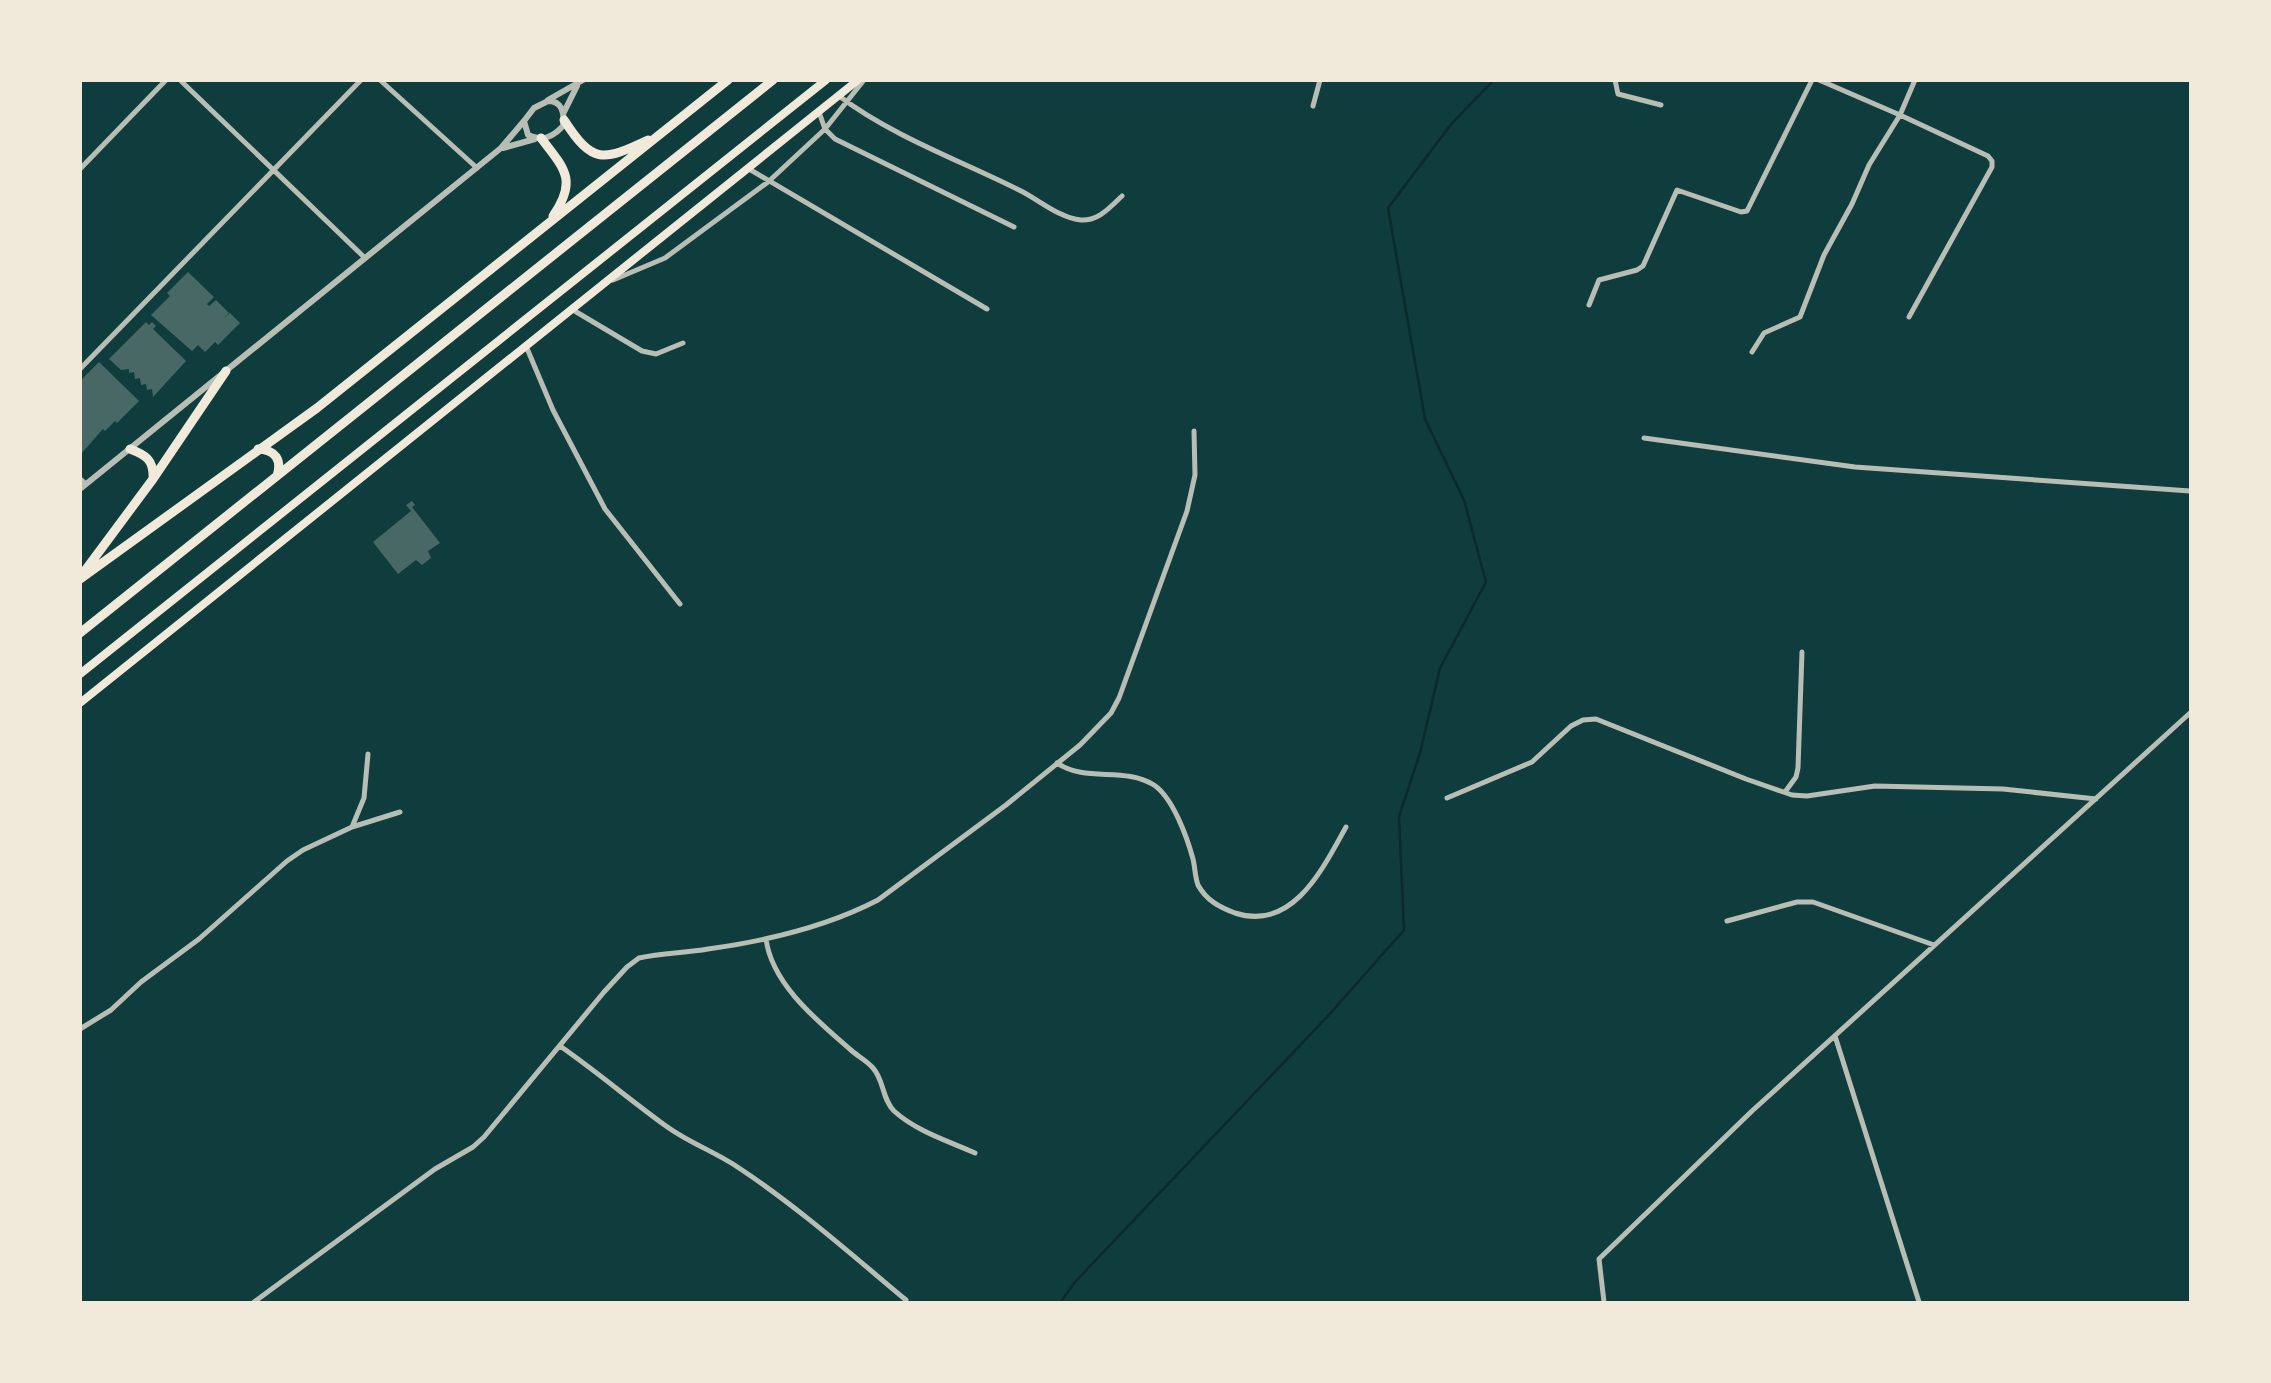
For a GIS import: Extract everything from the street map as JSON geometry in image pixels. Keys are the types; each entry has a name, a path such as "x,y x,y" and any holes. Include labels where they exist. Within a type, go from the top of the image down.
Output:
{"highway":[{"path":"80,578 317,408 728,80"},
{"path":"80,633 773,80"},
{"path":"564,116 576,139 589,151 602,156 621,152 662,133"},
{"path":"538,138 561,162 566,177 565,199 548,224"},
{"path":"80,578 153,479 226,371"},
{"path":"130,449 146,455 152,462 153,479"},
{"path":"258,449 272,452 277,457 277,476"}],"main road":[{"path":"80,674 826,80"},
{"path":"80,703 858,80"}],"street":[{"path":"80,169 166,80"},
{"path":"180,80 365,258"},
{"path":"80,369 361,80"},
{"path":"380,80 477,168"},
{"path":"607,282 665,258 768,183 824,129 848,103 864,80"},
{"path":"1313,106 1320,80"},
{"path":"1615,80 1618,94 1661,105"},
{"path":"1589,305 1600,280 1643,266 1677,190 1741,212 1747,211 1812,80"},
{"path":"1819,80 1988,156 1992,161 1992,167 1909,317"},
{"path":"1752,352 1764,333 1800,317 1824,255 1852,204 1869,165 1900,115 1915,80"},
{"path":"501,148 552,136 563,126 564,116 580,83"},
{"path":"82,484 130,449 477,168 501,148 534,108 580,83"},
{"path":"839,96 866,116 1023,192 1064,215 1081,220 1093,218 1104,213 1122,196"},
{"path":"548,101 554,101 564,116"},
{"path":"819,112 824,129 835,139 1014,227"},
{"path":"524,121 528,135 538,138"},
{"path":"749,169 768,183 987,309"},
{"path":"573,310 642,351 656,354 683,343"},
{"path":"526,346 553,410 606,509 680,604"},
{"path":"254,1303 435,1169 484,1138 612,984 639,958 766,939 826,923 878,900 1006,805 1101,726 1119,698 1187,511 1195,475 1194,431"},
{"path":"1644,438 1855,467 2190,491"},
{"path":"1785,792 1796,777 1798,768 1802,652"},
{"path":"1604,1303 1599,1259 1734,1127 2190,713"},
{"path":"1447,798 1532,762 1571,726 1583,720 1596,719 1785,792 1807,796 1875,786 2003,789 2096,799"},
{"path":"352,827 364,798 368,754"},
{"path":"1057,763 1066,770 1084,774 1132,776 1155,786 1177,815 1188,841 1196,881 1206,898 1238,914 1272,915 1308,890 1346,827"},
{"path":"80,1029 111,1010 141,982 200,939 287,861 303,850 352,827 400,812"},
{"path":"1727,921 1797,902 1812,902 1934,945"},
{"path":"766,939 773,968 797,998 874,1069 894,1111 924,1130 975,1153"},
{"path":"1835,1036 1919,1303"},
{"path":"560,1046 667,1127 765,1186 906,1300"}],"building":[{"path":"188,272 214,297 207,304 209,306 216,300 229,313 223,319 230,313 240,323 218,345 215,342 205,352 198,345 192,351 151,315 170,296 167,293"},
{"path":"146,322 149,325 152,322 156,326 153,329 186,361 153,397 152,389 147,390 146,384 141,385 140,378 135,379 134,372 129,373 129,369 121,370 109,359"},
{"path":"99,362 139,401 117,423 115,421 105,431 103,429 80,455 80,381"},
{"path":"412,501 415,505 412,507 440,543 428,551 431,558 422,565 416,560 398,574 373,542 411,511 406,505"}],"waterway":[{"path":"1061,1302 1074,1283 1326,1018 1404,930 1399,817 1420,753 1440,668 1486,582 1464,500 1425,419 1388,208 1452,123 1494,80"}]}
